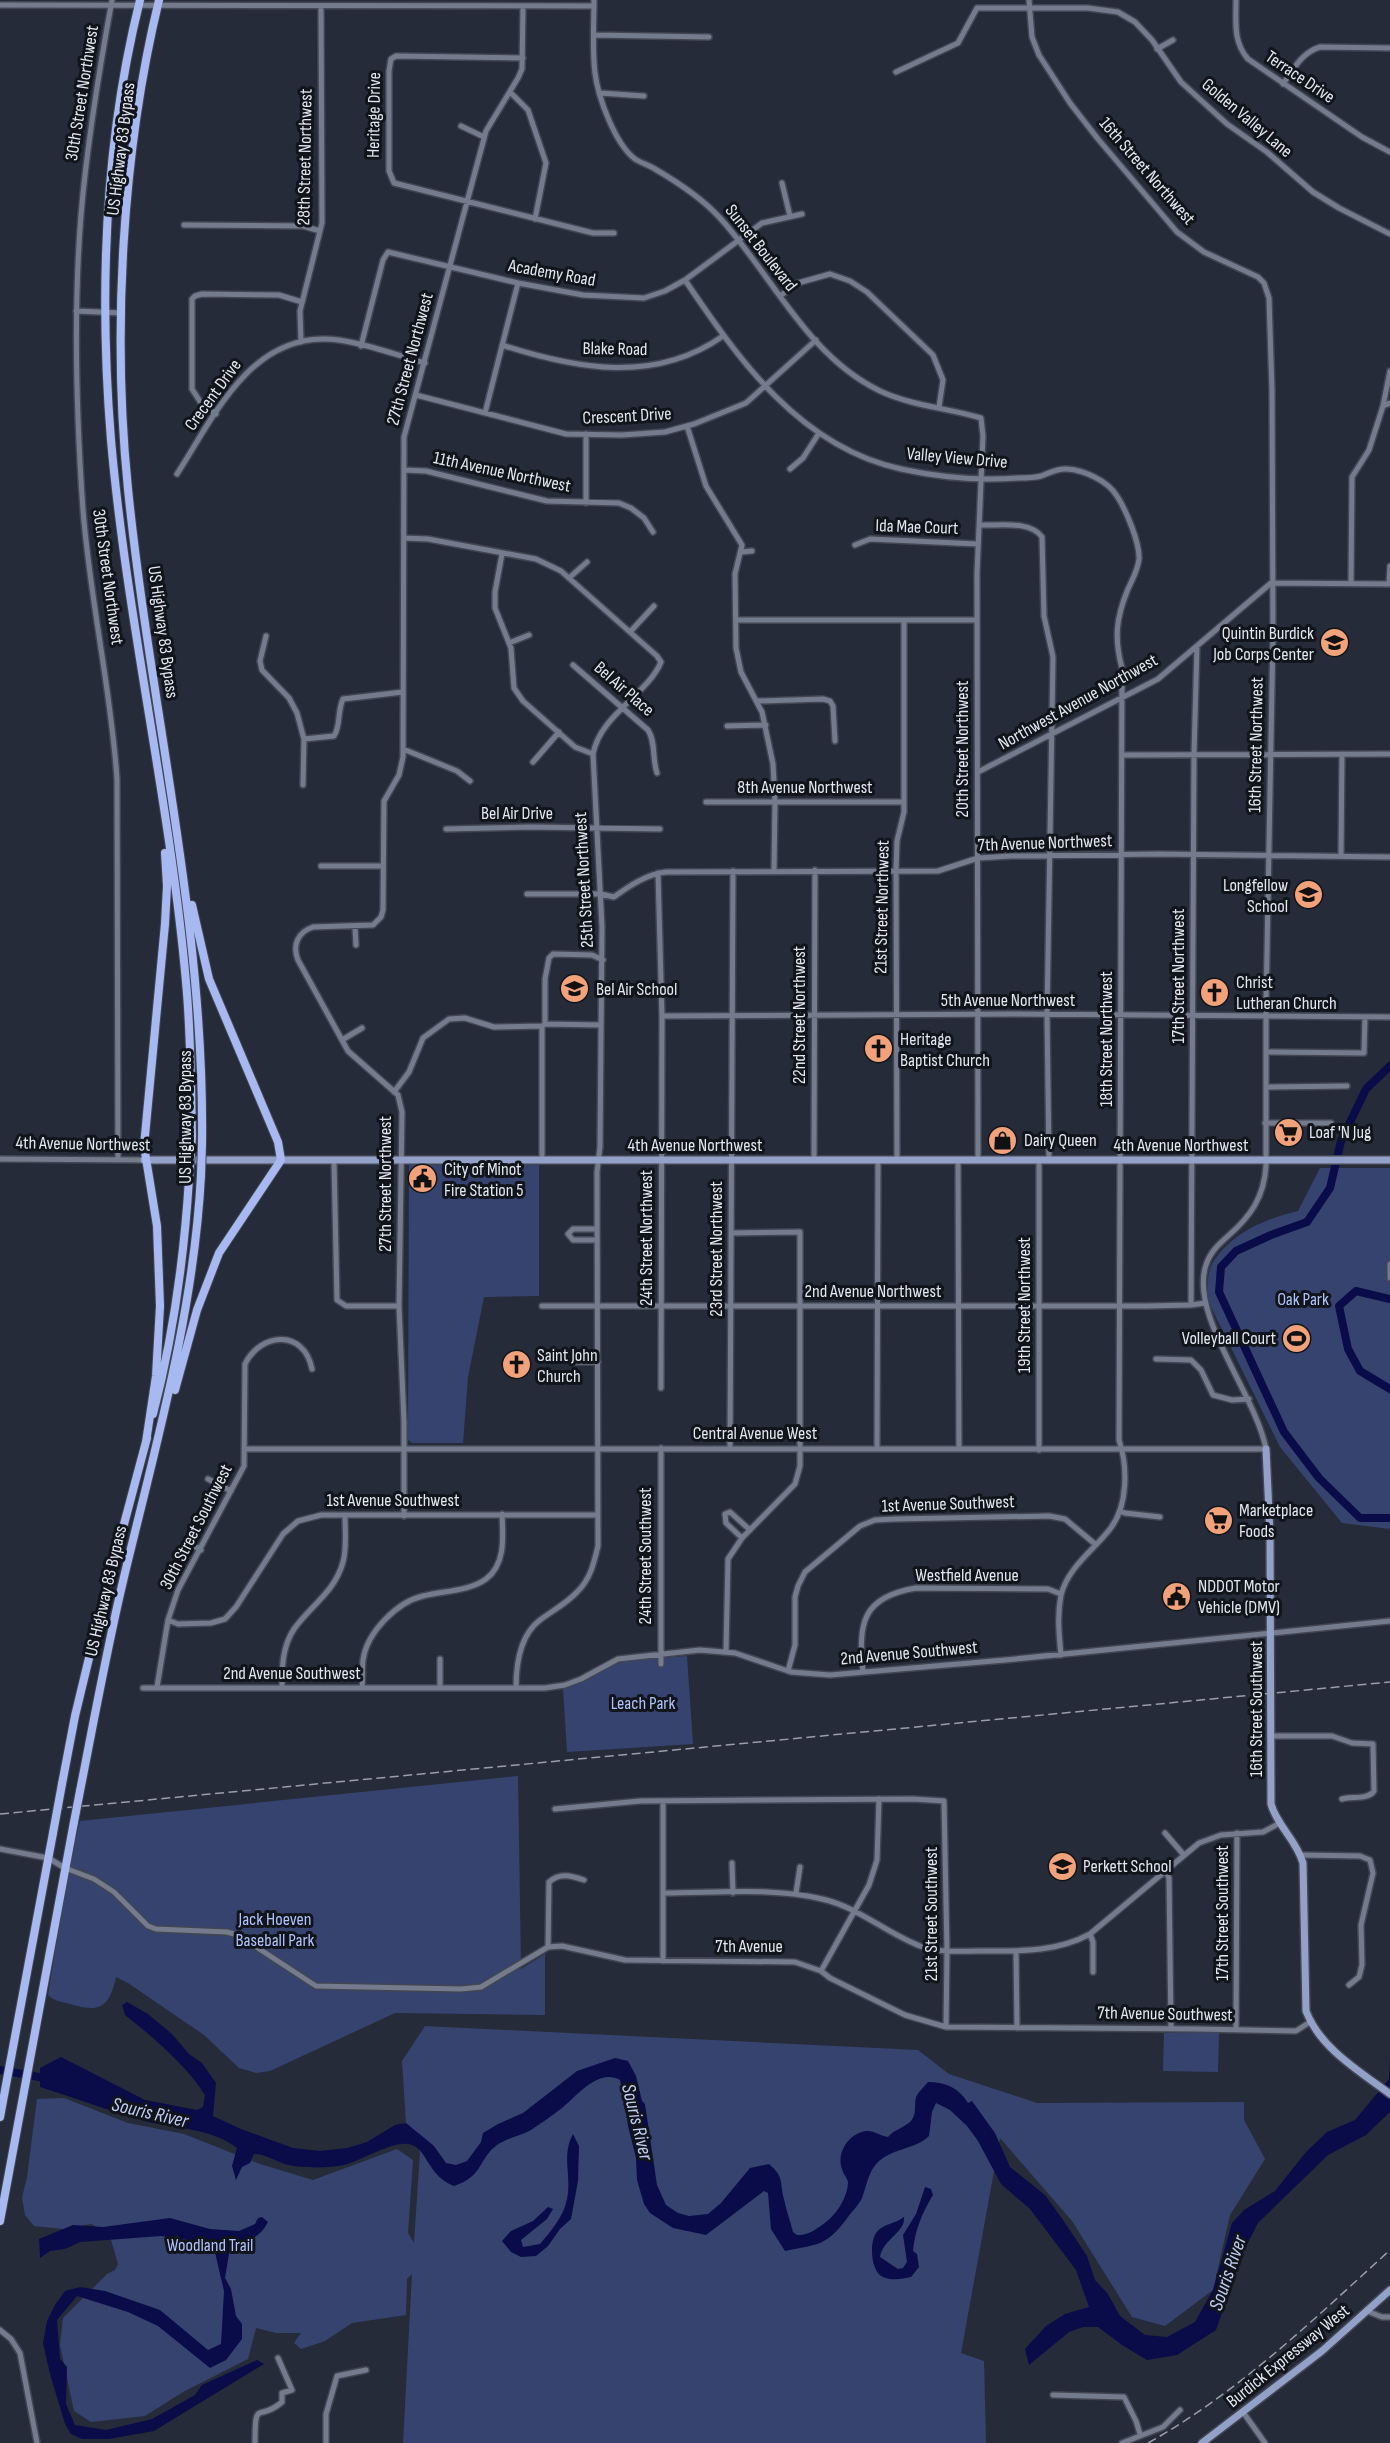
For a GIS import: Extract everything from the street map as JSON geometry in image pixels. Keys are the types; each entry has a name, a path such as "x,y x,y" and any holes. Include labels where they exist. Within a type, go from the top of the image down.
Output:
{"highway":[{"name":"US Highway 83 Bypass","path":"0,2117 75,1716 163,1377 183,1254 192,1137 186,981 114,469 108,404 105,242 120,107 139,3"},
{"name":"US Highway 83 Bypass","path":"0,2221 65,1868 111,1635 168,1402 194,1256 201,1175 202,1083 196,978 127,486 123,438 122,313 127,220 136,126 159,3"},
{"path":"146,1442 156,1376 160,1306 157,1226 144,1160 167,899 164,821"},
{"path":"168,1402 174,1393 197,1311 219,1254 281,1160 278,1142 205,969 184,856 177,835"}],"main road":[{"name":"4th Avenue Northwest","path":"144,1160 1390,1160"},
{"name":"16th Street Southwest","path":"1266,1449 1271,1804 1280,1823 1294,1841 1301,1855"},
{"path":"1301,1855 1304,1873 1304,1991 1310,2022 1342,2057 1390,2094"},
{"name":"Burdick Expressway West","path":"1202,2443 1322,2351 1390,2290"}],"street":[{"path":"1000,0 1001,8"},
{"name":"16th Street Northwest","path":"1029,0 1032,37 1039,55 1070,103 1098,139 1167,222 1204,252 1258,277 1264,283 1269,298 1272,390 1271,753 1266,1160 1263,1188 1253,1210 1209,1256 1202,1279 1205,1303 1260,1424 1266,1449"},
{"path":"896,72 958,43 976,9 1088,8 1088,0"},
{"name":"Terrace Drive","path":"1236,0 1236,34 1239,49 1248,59 1362,137 1390,152"},
{"path":"0,5 112,2 321,7 523,6 594,3"},
{"name":"30th Street Northwest","path":"112,2 86,165 76,311 78,433 83,512 112,717 117,779 118,1160"},
{"name":"Sunset Boulevard","path":"594,3 595,74 600,93 621,142 634,158 709,206 740,240 780,296 816,340 856,377 908,402 939,407"},
{"name":"27th Street Northwest","path":"382,866 384,801 402,766 403,749 404,437 484,137 518,78 523,58 523,6"},
{"name":"28th Street Northwest","path":"301,342 299,327 302,302 320,231 322,203 321,7"},
{"name":"Golden Valley Lane","path":"1088,8 1102,8 1118,12 1135,22 1181,82 1227,124 1267,152 1313,192 1390,234"},
{"path":"594,35 709,37"},
{"path":"1157,49 1173,40"},
{"path":"1283,84 1304,54 1311,50 1320,47 1390,48"},
{"name":"Heritage Drive","path":"523,58 396,56 391,59 388,171 390,179 394,183 592,233 614,233"},
{"path":"510,92 528,110 546,163 535,219"},
{"path":"600,93 644,96"},
{"path":"461,126 484,137"},
{"path":"782,183 790,216"},
{"name":"Academy Road","path":"361,346 383,260 388,252 518,283 583,295 644,298 665,291 685,280 762,223 802,214"},
{"path":"184,225 303,226 320,231"},
{"path":"780,296 798,283 830,274 850,281 867,292 933,355 943,380 939,407"},
{"name":"Valley View Drive","path":"685,280 723,336 766,387 797,417 837,446 891,466 934,474 982,479 1038,477 1066,469 1078,471 1107,483 1117,495 1136,537 1139,551 1135,576 1120,611 1116,644 1122,668 1121,700"},
{"path":"485,413 518,283"},
{"path":"216,414 201,403 192,389 192,306 195,296 279,295 302,302"},
{"path":"76,311 122,313"},
{"name":"Blake Road","path":"502,345 538,357 571,363 628,367 648,366 688,356 723,336"},
{"name":"Crecent Drive","path":"177,474 237,382 266,355 301,342 321,339 361,346 425,363"},
{"name":"Crescent Drive","path":"416,395 566,434 622,435 665,432 736,408 766,387 816,340"},
{"path":"1351,583 1352,477 1369,450 1383,406 1390,372"},
{"path":"1383,406 1390,403"},
{"name":"20th Street Northwest","path":"939,407 981,418 983,436 977,620 978,1160"},
{"path":"687,426 706,486 742,545 735,574 737,657 741,672 758,700 766,725 773,764 774,870"},
{"path":"790,469 803,458 819,433"},
{"path":"586,435 586,503"},
{"name":"11th Avenue Northwest","path":"404,470 426,471 547,501 619,502 632,508 644,518 653,532"},
{"path":"980,525 1027,526 1037,530 1042,537 1044,616 1053,657 1047,1015 1049,1160"},
{"path":"404,538 536,559 549,564 569,578 630,632 654,606"},
{"name":"Ida Mae Court","path":"855,545 870,539 978,544"},
{"path":"741,552 752,551"},
{"path":"502,554 495,592 495,608 509,643 514,688 523,701 575,747 593,754"},
{"path":"569,578 587,562"},
{"path":"1271,583 1390,584 1390,567"},
{"name":"Northwest Avenue Northwest","path":"978,772 1158,679 1271,583"},
{"path":"736,620 977,620"},
{"name":"21st Street Northwest","path":"897,1160 896,870 897,841 904,802 904,620"},
{"name":"25th Street Northwest","path":"516,1688 516,1667 531,1629 537,1622 577,1593 587,1579 598,1546 597,1172 603,960 602,894 593,754 600,735 622,707 657,670 661,662 630,632"},
{"path":"509,643 529,635"},
{"path":"266,636 260,661 262,670 289,698 297,713 304,739 303,785"},
{"name":"17th Street Northwest","path":"1191,1305 1193,855 1197,646"},
{"name":"Bel Air Place","path":"573,665 651,733 653,762 657,772"},
{"path":"304,739 334,736 338,728 338,711 343,699 403,692"},
{"path":"758,700 823,699 830,701 833,706 835,741"},
{"name":"18th Street Northwest","path":"1120,1511 1124,1487 1122,1450 1119,1440 1121,700"},
{"path":"728,726 766,725"},
{"path":"533,762 559,732"},
{"path":"403,749 457,771 470,781"},
{"path":"1341,856 1342,754"},
{"path":"1122,755 1390,754"},
{"name":"8th Avenue Northwest","path":"706,802 904,802"},
{"name":"Bel Air Drive","path":"446,829 531,827 660,829"},
{"name":"7th Avenue Northwest","path":"527,894 602,894 614,897 632,885 658,873 774,870 938,871 978,858 1193,855 1390,857"},
{"path":"321,866 382,866 383,910 381,917 373,925 355,927 356,945"},
{"name":"22nd Street Northwest","path":"814,870 814,1160"},
{"name":"23rd Street Northwest","path":"730,1448 733,871"},
{"name":"24th Street Northwest","path":"658,873 662,1016 661,1388"},
{"name":"27th Street Northwest","path":"355,927 313,927 305,930 299,936 296,948 297,955 348,1051 398,1095 402,1112 399,1306 404,1516"},
{"path":"542,1159 545,979 549,958 553,954 592,955 603,960"},
{"name":"5th Avenue Northwest","path":"662,1016 978,1014 1390,1017"},
{"path":"1266,1052 1364,1053 1365,1017"},
{"path":"394,1092 409,1072 423,1038 449,1019 465,1018 494,1027 601,1025"},
{"path":"342,1040 362,1028"},
{"path":"1266,1087 1347,1086"},
{"path":"1265,1123 1331,1123"},
{"name":"4th Avenue Northwest","path":"0,1159 144,1160"},
{"path":"334,1160 336,1294 340,1303 346,1306 399,1306"},
{"path":"877,1449 878,1160"},
{"path":"958,1160 958,1449"},
{"name":"19th Street Northwest","path":"1038,1450 1039,1161"},
{"path":"597,1229 573,1229 568,1234 573,1240 597,1240"},
{"path":"726,1652 728,1559 742,1538 795,1484 800,1466 800,1232 731,1233"},
{"path":"1390,1264 1390,1278"},
{"name":"2nd Avenue Northwest","path":"542,1306 1191,1305 1205,1303"},
{"name":"30th Street Southwest","path":"157,1688 168,1620 178,1590 244,1466 243,1373 250,1354 268,1342 289,1341 306,1353 312,1369"},
{"path":"1156,1359 1191,1359 1201,1370 1213,1395 1232,1400 1249,1399"},
{"path":"575,1362 598,1362"},
{"name":"24th Street Southwest","path":"661,1448 661,1664"},
{"name":"Central Avenue West","path":"244,1449 1266,1449"},
{"path":"208,1479 231,1491"},
{"path":"1061,1655 1058,1622 1061,1594 1069,1578 1109,1530 1120,1511 1160,1517"},
{"path":"742,1538 726,1522 725,1514 730,1512 734,1514 750,1530"},
{"path":"362,1688 363,1659 368,1646 385,1620 395,1610 421,1596 476,1583 492,1573 501,1556 504,1541 502,1514"},
{"name":"1st Avenue Southwest","path":"168,1620 178,1624 211,1623 225,1619 236,1607 283,1534 298,1521 321,1515 597,1515"},
{"path":"282,1688 282,1664 290,1637 307,1614 326,1596 344,1562 345,1516"},
{"name":"1st Avenue Southwest","path":"788,1671 795,1645 795,1597 798,1586 805,1572 860,1526 875,1520 1049,1516 1065,1519 1095,1544"},
{"path":"191,1544 201,1550"},
{"name":"Westfield Avenue","path":"863,1672 862,1624 879,1600 896,1592 916,1588 1047,1589 1061,1594"},
{"name":"2nd Avenue Southwest","path":"143,1688 545,1688 565,1685 618,1659 700,1650 726,1652 772,1669 809,1675 1061,1655 1390,1621"},
{"path":"440,1659 440,1688"},
{"path":"1270,1736 1332,1736 1352,1743 1373,1744 1374,1791 1372,1795 1342,1799"},
{"path":"555,1809 640,1801 879,1799 877,1860 869,1886 821,1971"},
{"name":"21st Street Southwest","path":"879,1799 939,1799 944,1801 946,2028"},
{"path":"663,1801 663,1961"},
{"path":"663,1893 796,1893 833,1902 919,1945 947,1951 1016,1951 1055,1947 1090,1934 1183,1854 1199,1843 1221,1835 1263,1832 1280,1823"},
{"path":"1166,1833 1183,1854"},
{"name":"17th Street Southwest","path":"1236,2030 1237,1833"},
{"path":"0,1849 48,1858 107,1886 148,1926 165,1931 227,1932 238,1935 316,1986 461,1989 480,1987 548,1947 549,1882 554,1878 570,1875 584,1880"},
{"path":"1301,1855 1360,1856 1370,1860 1373,1873 1361,1925 1362,1965 1359,1977 1349,1985"},
{"path":"732,1863 733,1893"},
{"path":"796,1893 800,1867"},
{"path":"1165,1870 1169,1878 1171,2029"},
{"path":"1090,1934 1093,1942 1093,1972"},
{"name":"7th Avenue","path":"548,1947 562,1946 626,1960 795,1962 821,1971 830,1978 905,2015 946,2028"},
{"path":"1016,1951 1017,2028"},
{"name":"7th Avenue Southwest","path":"946,2028 1296,2031 1310,2022"},
{"path":"1367,2311 1382,2317 1390,2317"},
{"path":"0,2330 11,2339 20,2353 37,2443"},
{"path":"255,2443 255,2417 258,2412 277,2407 282,2402 282,2393 292,2390 278,2358"},
{"path":"327,2443 326,2414 337,2376 366,2370"},
{"path":"1053,2395 1124,2397 1140,2434"},
{"path":"1122,2443 1140,2434 1163,2427 1180,2410"},
{"path":"1243,2412 1265,2443"}],"green space":[{"path":"539,1164 539,1296 484,1297 468,1377 463,1443 412,1443 408,1440 409,1165"},
{"name":"Oak Park","path":"1320,1168 1390,1168 1390,1529 1342,1523 1280,1447 1208,1301 1209,1272 1220,1253 1228,1244 1249,1229 1273,1218 1298,1211"},
{"name":"Leach Park","path":"687,1656 693,1744 567,1752 563,1689 619,1661"},
{"name":"Jack Hoeven Baseball Park","path":"518,1776 521,1969 545,1954 545,2015 395,2013 270,2071 256,2073 239,2068 204,2035 116,1977 110,1996 102,2006 96,2008 61,2002 48,1995 67,1876 80,1821"},
{"name":"Woodland Trail","path":"425,2026 918,2050 949,2074 1037,2103 1244,2102 1244,2120 1265,2159 1230,2215 1213,2290 1165,2326 1132,2317 1072,2221 1000,2138 961,2353 984,2361 986,2443 403,2443 412,2274 407,2279 406,2315 352,2323 325,2341 301,2349 294,2343 301,2333 276,2333 256,2328 248,2359 183,2392 145,2416 91,2422 74,2411 60,2345 63,2318 107,2274 115,2270 118,2264 109,2233 91,2224 63,2229 34,2226 25,2215 22,2198 37,2099 64,2098 128,2123 184,2134 260,2164 313,2180 397,2149 413,2160 408,2233 414,2243 420,2152 406,2123 402,2061"},
{"path":"1164,2033 1219,2033 1218,2072 1163,2071"}],"water":[{"path":"127,2002 148,2014 172,2034 189,2054 202,2063 216,2083 213,2116 293,2148 320,2151 347,2148 367,2142 395,2125 406,2123 434,2146 446,2163 456,2165 467,2161 481,2142 483,2133 523,2113 577,2071 615,2058 628,2061 636,2076 642,2101 645,2104 657,2185 666,2205 678,2213 689,2216 708,2214 721,2203 750,2168 769,2164 779,2176 793,2232 797,2235 809,2233 820,2227 838,2210 846,2193 848,2182 843,2171 841,2157 842,2150 849,2140 866,2131 888,2137 911,2121 915,2112 916,2097 928,2082 941,2083 956,2090 968,2103 972,2101 995,2133 1010,2167 1045,2195 1087,2256 1095,2280 1108,2294 1120,2316 1145,2335 1167,2337 1195,2322 1213,2290 1232,2223 1244,2210 1275,2191 1306,2152 1327,2132 1355,2120 1389,2079 1390,2055 1390,2112 1366,2135 1328,2155 1258,2223 1243,2252 1216,2330 1177,2355 1147,2360 1098,2327 1083,2327 1069,2332 1029,2365 1025,2349 1046,2326 1065,2314 1089,2307 1076,2270 1030,2209 1001,2184 978,2141 967,2126 950,2110 936,2103 932,2112 929,2136 918,2144 891,2153 875,2165 861,2201 834,2234 821,2243 785,2251 771,2229 768,2193 764,2191 706,2235 673,2228 650,2213 644,2204 637,2180 636,2158 620,2080 612,2077 596,2080 531,2130 497,2145 471,2177 454,2186 439,2176 417,2148 405,2144 387,2148 347,2164 327,2167 288,2165 263,2155 254,2154 250,2163 242,2167 236,2180 232,2166 237,2148 227,2141 205,2133 145,2121 40,2087 40,2068 61,2057 145,2100 197,2110 203,2107 205,2095 179,2062 125,2015 122,2005"},
{"path":"573,2134 579,2146 578,2181 571,2219 560,2229 548,2246 536,2256 521,2257 511,2252 502,2241 511,2231 533,2221 548,2207 553,2209 547,2219 521,2240 523,2247 540,2244 556,2223 567,2199 567,2158"},
{"path":"925,2187 931,2189 933,2195 915,2236 913,2251 917,2254 919,2267 911,2277 893,2279 883,2277 876,2270 872,2257 872,2244 876,2233 904,2217 902,2227 885,2245 880,2257 898,2269 903,2268 907,2262 903,2235 916,2214"},
{"path":"262,2217 268,2222 257,2236 230,2248 225,2278 231,2289 236,2316 242,2324 242,2339 226,2360 210,2368 158,2326 128,2312 77,2296 57,2320 60,2359 67,2367 66,2404 75,2425 106,2430 152,2419 195,2395 202,2385 257,2360 264,2364 154,2431 109,2439 82,2439 71,2434 65,2424 43,2343 47,2321 65,2291 80,2287 105,2291 160,2310 208,2350 221,2344 224,2291 213,2244 161,2236 80,2242 65,2249 50,2251 40,2258 39,2239 73,2225 103,2227 170,2218 210,2229 239,2231 255,2224 258,2218"}],"waterway":[{"path":"1390,1066 1366,1089 1341,1141 1330,1188 1307,1222 1236,1251 1221,1267 1219,1292 1284,1432 1319,1478 1360,1518 1390,1518"},
{"path":"1390,1299 1356,1291 1339,1306 1348,1349 1360,1371 1390,1389"},
{"name":"Souris River","path":"0,2070 50,2079"}],"railway":[{"path":"0,1814 1390,1682"},
{"path":"1148,2443 1181,2423 1244,2378 1304,2328 1390,2250"}],"place":[{"name":"Quintin Burdick Job Corps Center","path":"1335,643"},
{"name":"Longfellow School","path":"1309,895"},
{"name":"Bel Air School","path":"575,989"},
{"name":"Christ Lutheran Church","path":"1215,992"},
{"name":"Heritage Baptist Church","path":"879,1049"},
{"name":"Loaf 'N Jug","path":"1288,1132"},
{"name":"Dairy Queen","path":"1003,1140"},
{"name":"City of Minot Fire Station 5","path":"423,1179"},
{"name":"Volleyball Court","path":"1297,1338"},
{"name":"Saint John Church","path":"516,1365"},
{"name":"Marketplace Foods","path":"1218,1520"},
{"name":"NDDOT Motor Vehicle (DMV)","path":"1177,1596"},
{"name":"Perkett School","path":"1062,1866"}]}
